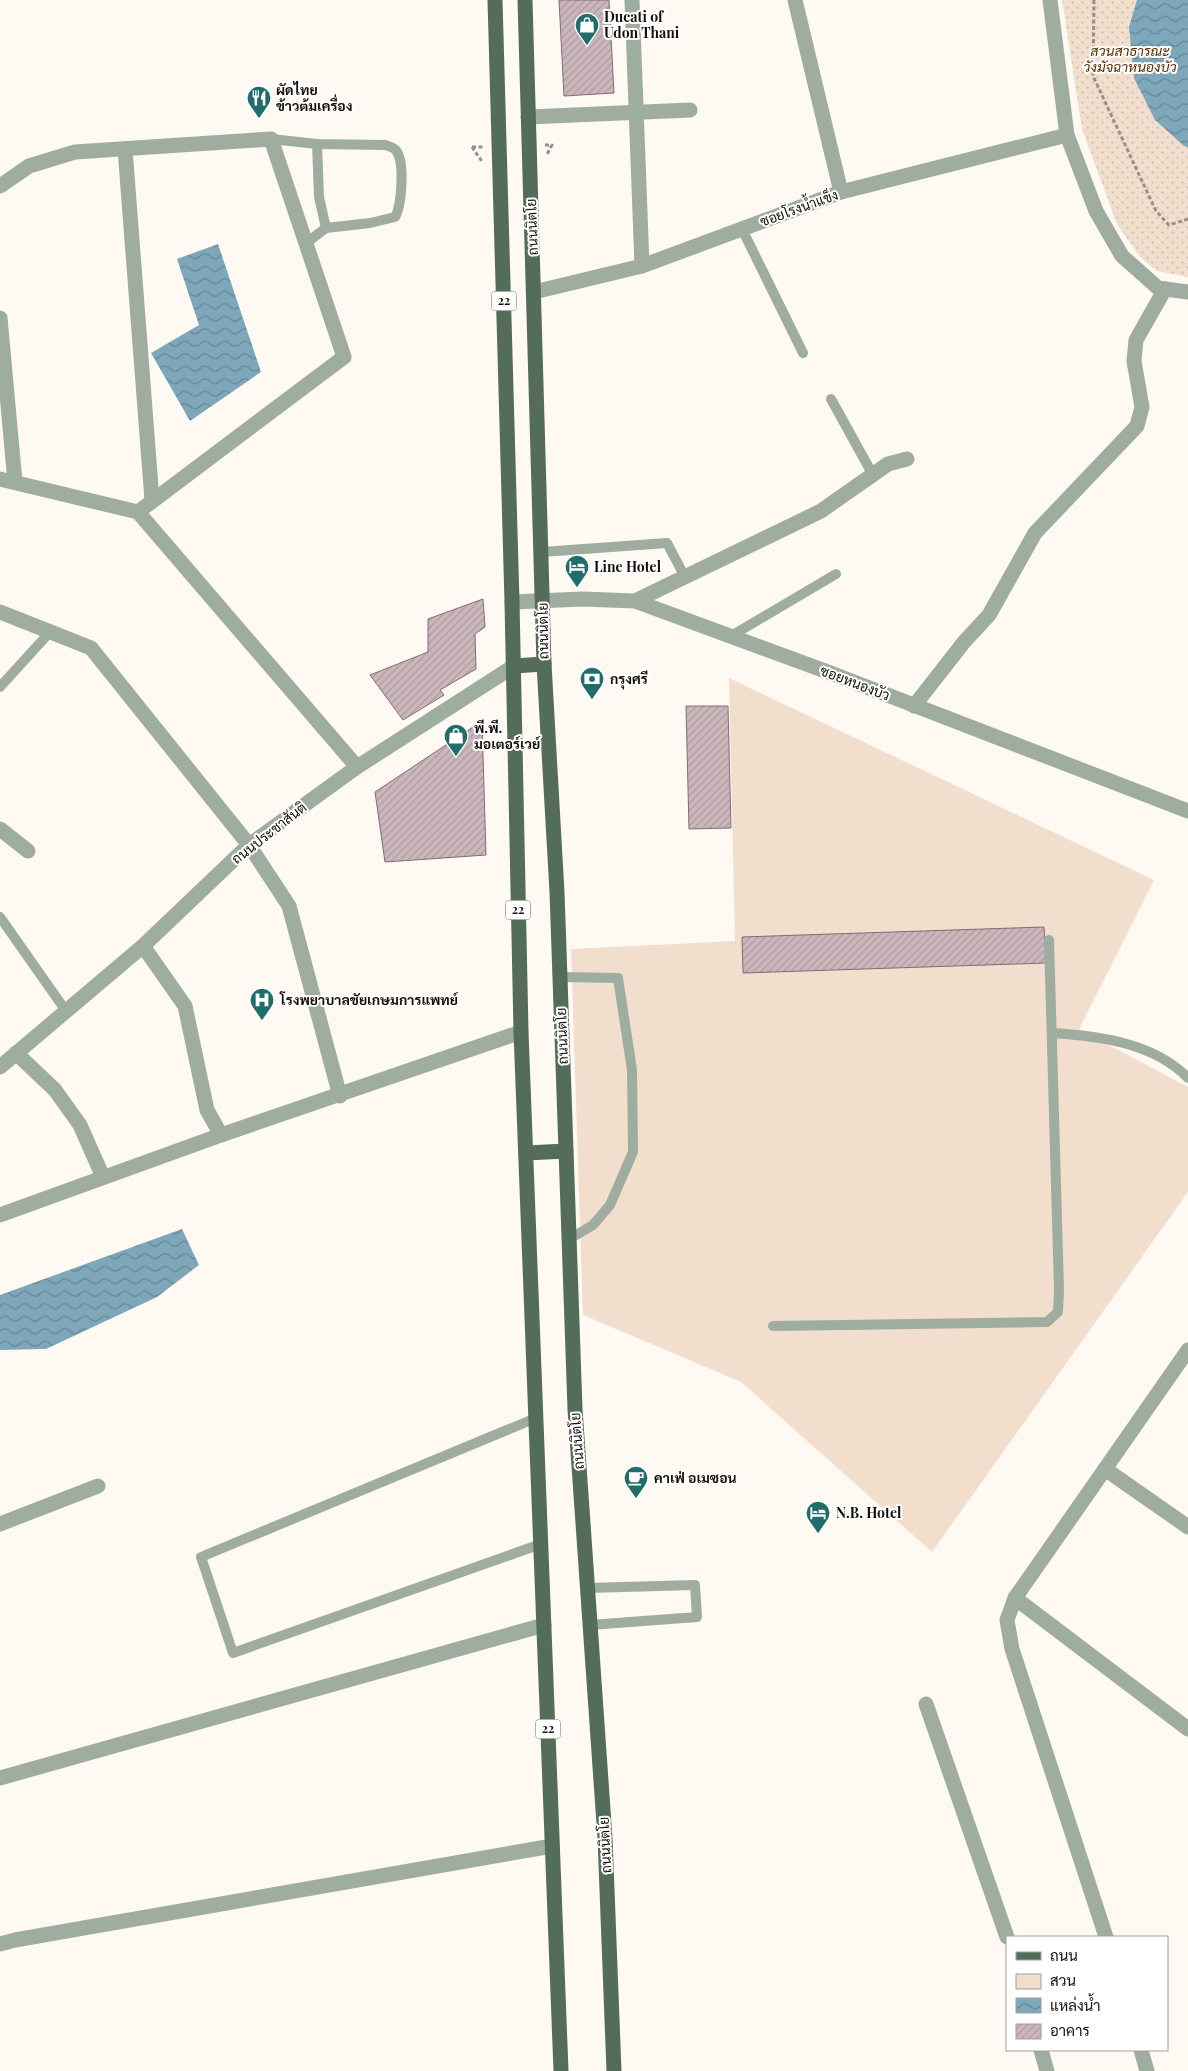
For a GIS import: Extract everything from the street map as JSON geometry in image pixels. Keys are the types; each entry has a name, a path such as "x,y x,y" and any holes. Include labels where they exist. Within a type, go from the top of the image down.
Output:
{"main road":[{"name":"22","path":"495,0 514,666 520,1032 561,2071"},
{"name":"ถนนนิตโย","path":"525,0 544,664 571,1238 575,1409 605,1838 614,2071"},
{"name":"ถนนประชาสันติ","path":"514,666 544,664"},
{"path":"526,1153 566,1151"}],"street":[{"path":"632,0 642,266"},
{"path":"796,0 841,192"},
{"path":"1050,0 1067,134 1096,212 1122,256 1158,288 1188,292"},
{"path":"528,117 690,110"},
{"name":"ซอยโรงน้ำแข็ง","path":"534,292 642,266 841,192 1067,134"},
{"path":"0,186 29,166 76,152 271,139 344,357 138,512"},
{"path":"125,149 152,500"},
{"path":"914,706 964,642 989,615 1035,533 1137,426 1142,407 1134,361 1136,340 1165,289"},
{"path":"0,318 15,482"},
{"path":"635,602 821,511 888,464 907,459"},
{"path":"0,478 138,512 357,768"},
{"name":"ซอยหนองบัว","path":"512,602 543,600 635,602 731,636 1188,812"},
{"path":"0,612 91,648 249,845 289,906 340,1096"},
{"name":"ถนนประชาสันติ","path":"0,1067 143,946 249,845 357,768 514,666"},
{"path":"0,829 28,851"},
{"path":"143,946 185,1006 207,1110 221,1135"},
{"path":"0,1214 221,1135 340,1096 520,1032"},
{"path":"16,1053 55,1090 80,1125 103,1177"},
{"path":"1106,1936 1012,1649 1007,1620 1015,1598 1188,1350"},
{"path":"1105,1469 1188,1527"},
{"path":"0,1524 98,1486"},
{"path":"1015,1598 1188,1729"},
{"path":"0,1778 544,1625"},
{"path":"926,1704 1007,1936"},
{"path":"0,1944 25,1938 552,1846"},
{"path":"1041,2051 1047,2071"},
{"path":"1141,2051 1147,2071"}],"lane":[{"path":"271,139 317,144 385,145 394,148 399,154 401,166 399,210 395,217 379,222 326,228 306,243"},
{"path":"317,144 320,197 326,228"},
{"path":"742,229 803,353"},
{"path":"832,398 873,475"},
{"path":"542,552 667,543 684,577"},
{"path":"731,636 836,574"},
{"path":"0,687 50,632"},
{"path":"0,917 66,1011"},
{"path":"773,1326 1047,1322 1058,1312 1059,1290 1049,940"},
{"path":"560,977 618,978 632,1070 633,1152 610,1205 593,1225 571,1238"},
{"path":"1052,1033 1115,1041 1150,1052 1175,1064 1188,1078"},
{"path":"536,1418 201,1557 234,1653 541,1544"},
{"path":"588,1588 695,1585 697,1616 590,1625"}],"path":[{"path":"1094,0 1093,76 1156,212 1170,225 1188,219"}],"green space":[{"name":"สวนสาธารณะ วังมัจฉาหนองบัว","path":"1062,0 1188,0 1188,277 1157,271 1139,256 1117,224 1082,129"},
{"path":"729,678 1154,880 1079,1029 1188,1087 1188,1192 932,1552 741,1382 583,1315 571,949 735,941"}],"water":[{"path":"1137,0 1188,0 1188,147 1184,146 1155,120 1134,78 1129,27"},
{"path":"218,244 261,372 190,421 151,353 199,325 177,259"},
{"path":"182,1229 199,1265 157,1297 46,1349 0,1350 0,1295"}],"building":[{"name":"Ducati of Udon Thani","path":"559,0 609,0 614,93 564,96"},
{"name":"พี.พี. มอเตอร์เวย์","path":"483,599 485,627 475,634 476,669 440,690 444,695 403,720 370,675 428,652 428,619"},
{"path":"686,706 728,706 731,828 689,829"},
{"name":"พี.พี. มอเตอร์เวย์","path":"482,721 486,855 385,862 375,792"},
{"path":"1044,927 1046,963 743,973 742,937"}],"place":[{"name":"Ducati of Udon Thani","path":"587,46"},
{"name":"ผัดไทย ข้าวต้มเครื่อง","path":"259,119"},
{"name":"Line Hotel","path":"577,588"},
{"name":"กรุงศรี","path":"592,700"},
{"name":"พี.พี. มอเตอร์เวย์","path":"456,757"},
{"name":"โรงพยาบาลชัยเกษมการแพทย์","path":"262,1021"},
{"name":"คาเฟ่ อเมซอน","path":"636,1499"},
{"name":"N.B. Hotel","path":"818,1534"}]}
